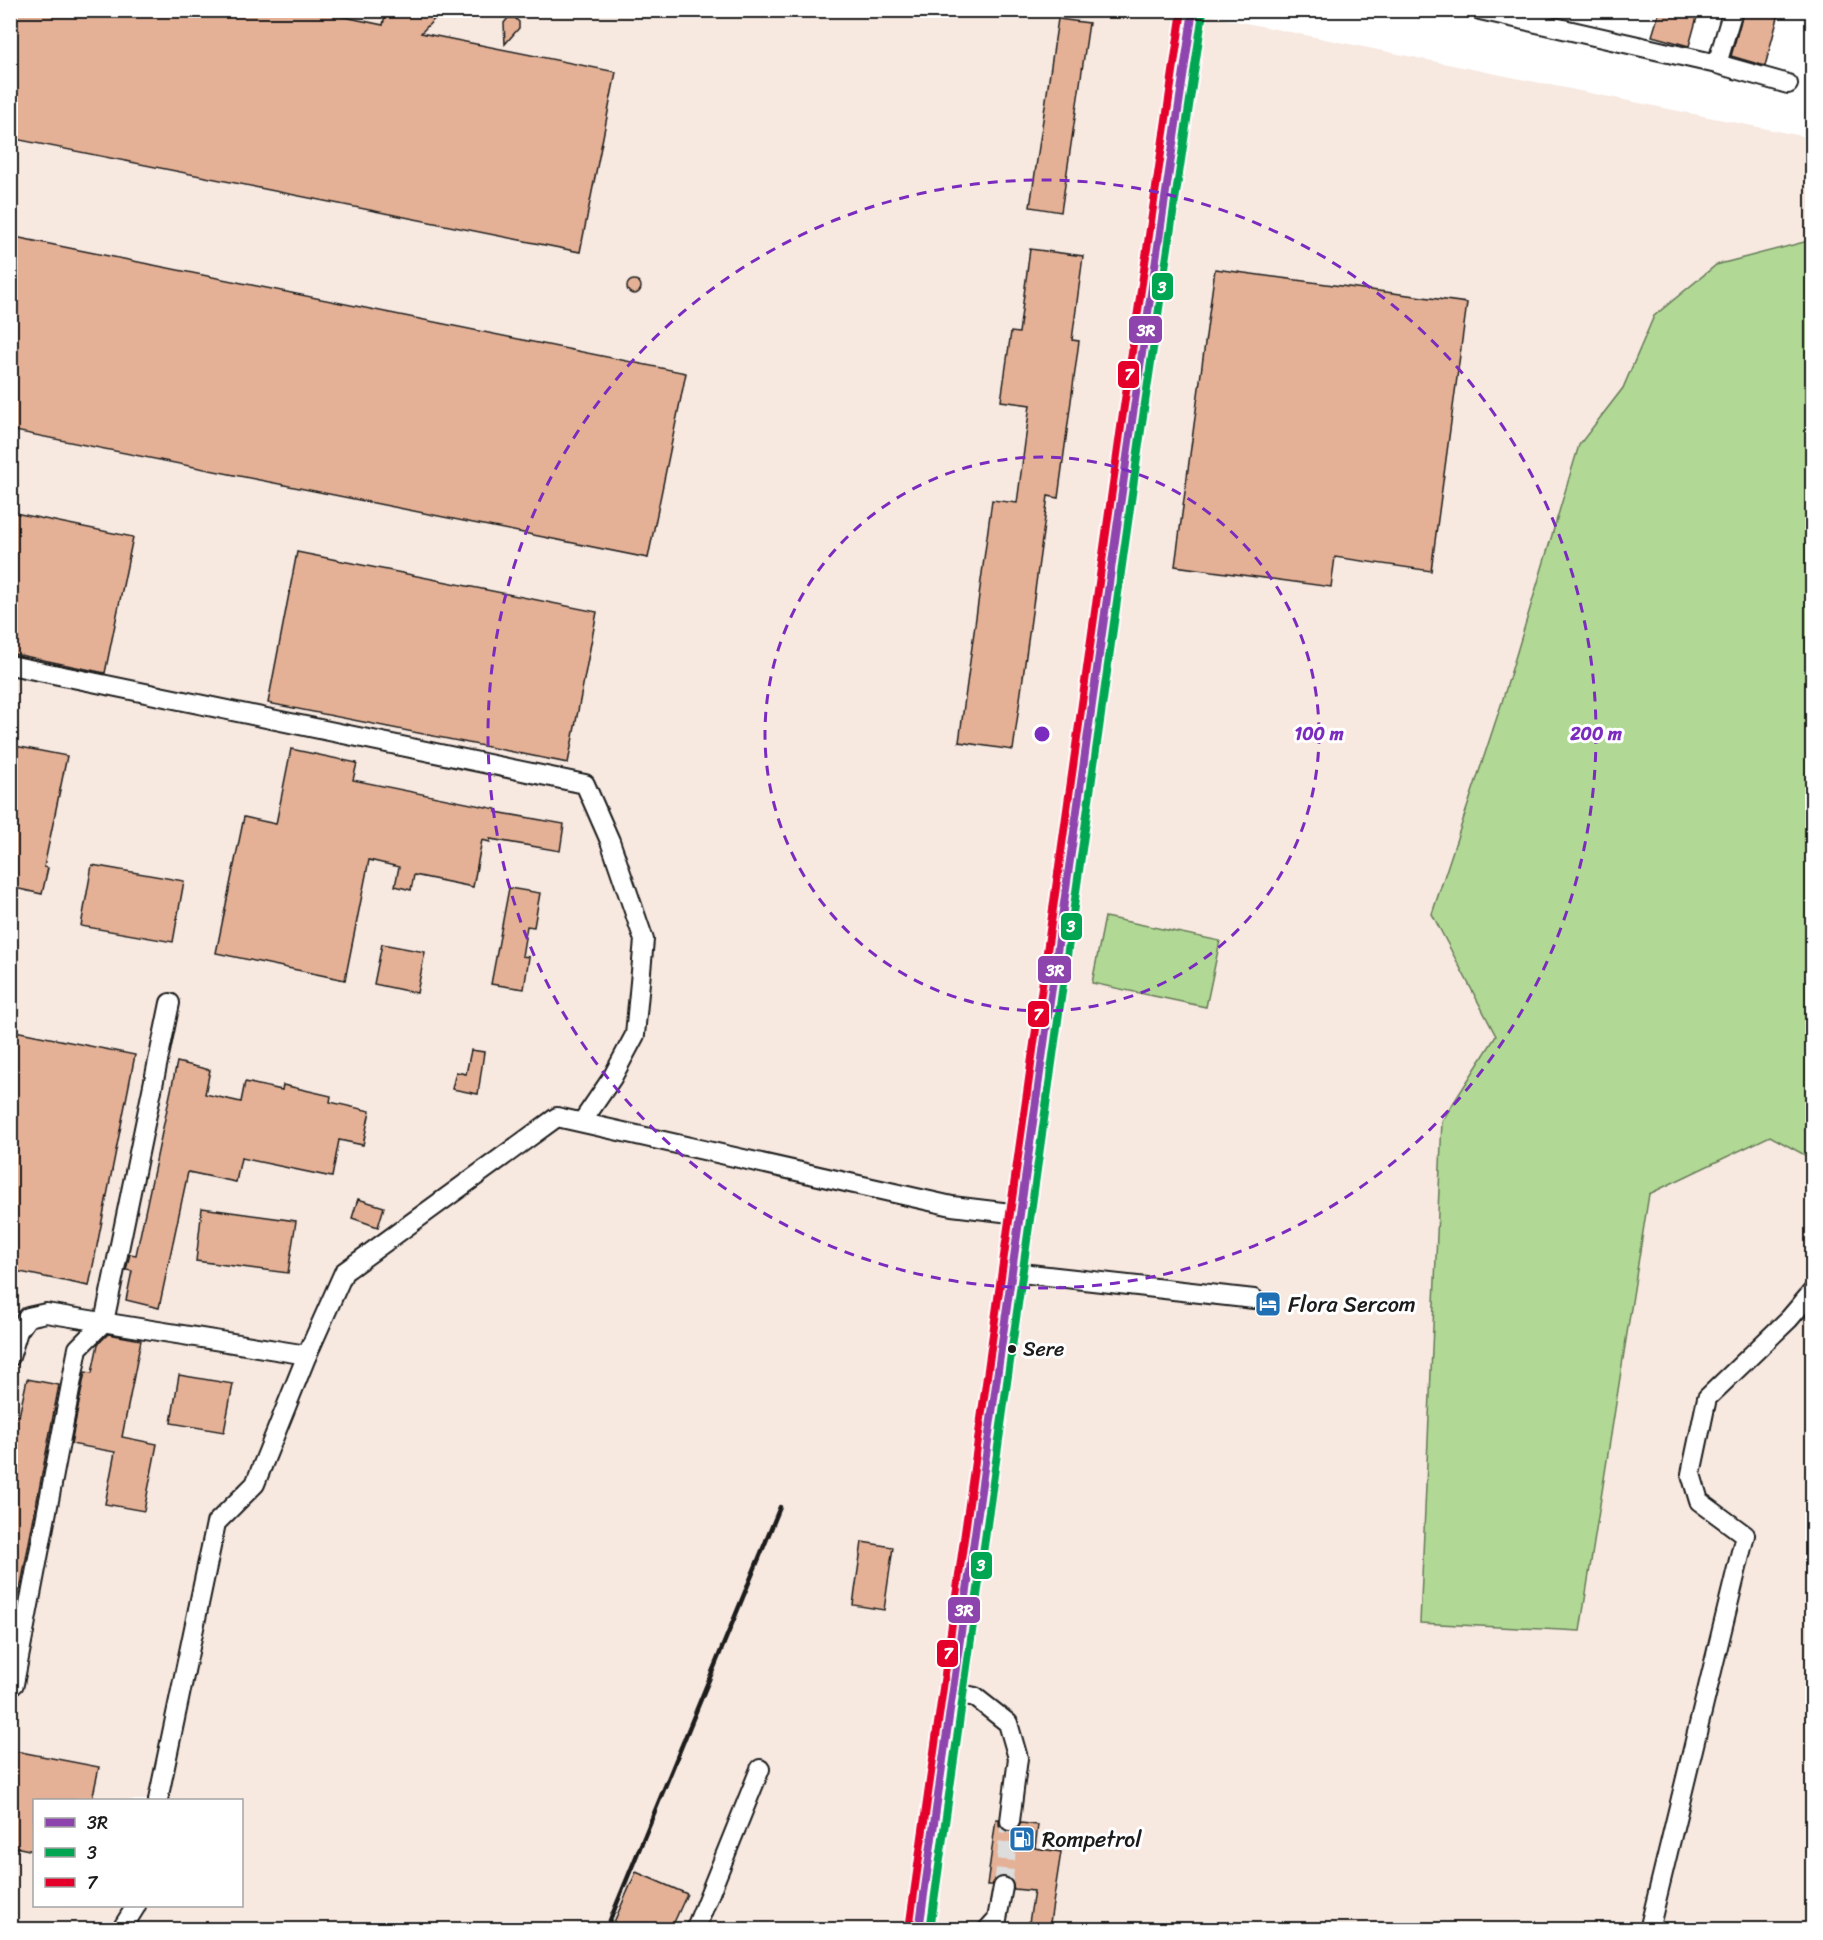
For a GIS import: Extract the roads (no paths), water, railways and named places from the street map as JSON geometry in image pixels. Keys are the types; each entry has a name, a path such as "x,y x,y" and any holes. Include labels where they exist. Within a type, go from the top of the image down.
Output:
{"main road":[{"path":"919,1929 1019,1214 1193,10"}],"street":[{"path":"1480,10 1717,64 1788,84"},
{"path":"1717,64 1733,10"},
{"path":"10,665 585,784 610,841 644,940 635,1035 612,1078 582,1122"},
{"path":"10,1687 14,1683 78,1348 104,1322 170,1003"},
{"path":"158,1799 216,1523 255,1484 307,1355 344,1272 557,1117 952,1206 1019,1214"},
{"path":"1012,1272 1254,1299"},
{"path":"1649,1929 1745,1535 1699,1501 1691,1474 1707,1398 1789,1319 1812,1292"},
{"path":"10,1357 18,1331 28,1317 45,1313 307,1355"},
{"path":"952,1692 975,1697 1008,1723 1018,1758 1010,1821"},
{"path":"695,1929 760,1768"},
{"path":"987,1929 997,1919 1003,1887"},
{"path":"122,1929 135,1907"}],"tunnel":[{"path":"1003,1887 1010,1821"}],"railway":[{"path":"606,1930 780,1507"}],"place":[{"name":"Flora Sercom","path":"1268,1304"},
{"name":"Sere","path":"1012,1349"},
{"name":"Rompetrol","path":"1022,1839"}]}
